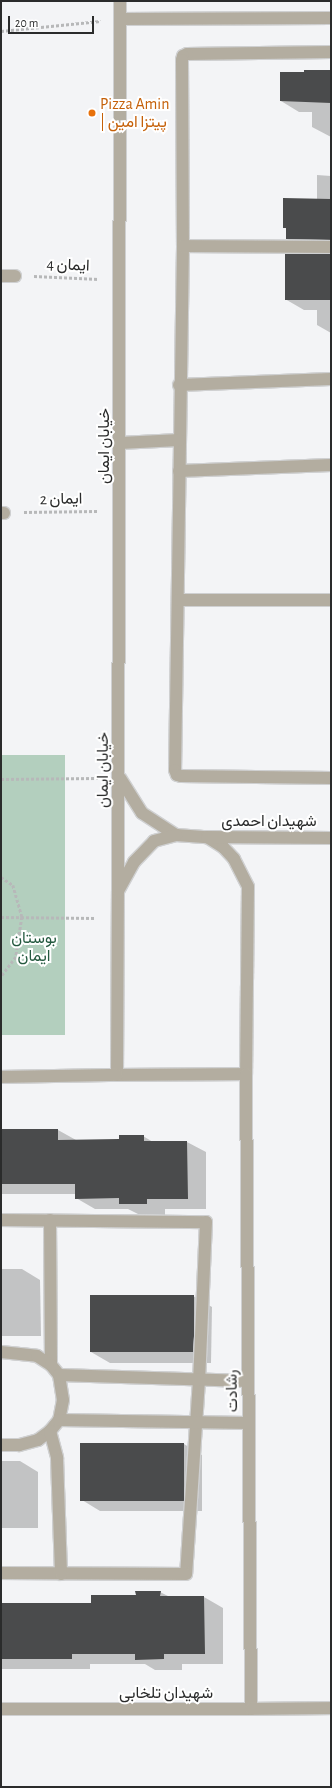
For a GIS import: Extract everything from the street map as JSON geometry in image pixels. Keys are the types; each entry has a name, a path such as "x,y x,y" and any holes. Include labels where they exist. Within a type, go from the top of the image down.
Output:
{"street":[{"name":"خیابان ایمان","path":"117,1075 120,778 120,1"},
{"path":"120,19 331,18"},
{"path":"331,52 183,56 183,246 175,770 177,775 331,778"},
{"path":"183,246 331,247"},
{"path":"1,276 15,276"},
{"path":"180,385 331,379"},
{"path":"120,443 179,440"},
{"path":"179,471 331,465"},
{"path":"178,600 331,600"},
{"path":"120,778 142,813 176,835"},
{"path":"118,891 134,862 154,841 176,835"},
{"name":"شهیدان احمدی","path":"176,835 207,837 331,838"},
{"name":"رشادت","path":"207,837 223,847 234,859 248,887 246,1074 247,1381 251,1709"},
{"path":"1,1077 246,1074"},
{"path":"1,1220 206,1222 199,1380 186,1574 1,1574"},
{"path":"50,1220 51,1365"},
{"path":"1,1352 37,1356 51,1365 59,1375 62,1400 59,1420 50,1431 38,1440 18,1445 1,1445"},
{"path":"59,1375 247,1381"},
{"path":"59,1420 248,1423"},
{"path":"50,1431 57,1458 61,1574"},
{"name":"شهیدان تلخابی","path":"1,1709 331,1708"}],"path":[{"path":"1,31 120,19"},
{"name":"ایمان 4","path":"15,276 120,279"},
{"name":"ایمان 2","path":"2,513 120,510"},
{"path":"1,778 120,778"},
{"path":"1,877 13,885 22,917 16,957 1,977"},
{"path":"1,917 118,918"}],"green space":[{"name":"بوستان ایمان","path":"1,755 65,755 65,1035 1,1035"}],"building":[{"path":"304,70 331,70 331,103 280,101 280,72 304,72"},
{"path":"283,198 331,199 331,240 286,239 286,228 283,228"},
{"path":"285,254 331,254 331,300 285,300"},
{"path":"1,1129 58,1129 58,1140 119,1139 119,1135 144,1135 144,1141 187,1141 188,1199 147,1199 147,1204 119,1204 119,1198 75,1199 75,1184 1,1184"},
{"path":"90,1295 194,1295 194,1352 90,1352"},
{"path":"80,1443 184,1443 184,1501 80,1501"},
{"path":"135,1591 161,1591 160,1596 204,1596 205,1654 164,1654 164,1659 135,1660 135,1654 72,1654 72,1659 1,1659 1,1603 91,1603 91,1595 136,1595"}],"place":[{"name":"Pizza Amin | پیتزا امین","path":"92,113"}]}
